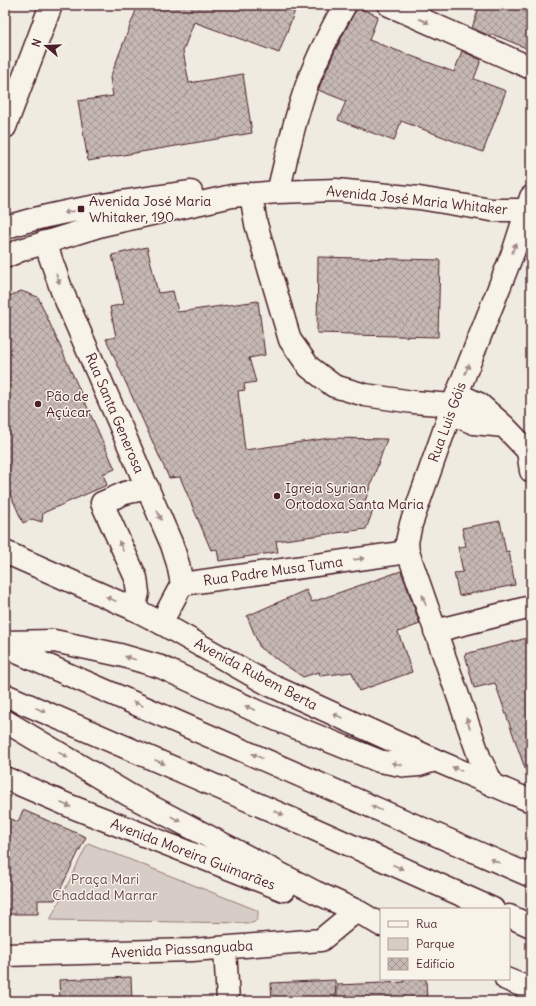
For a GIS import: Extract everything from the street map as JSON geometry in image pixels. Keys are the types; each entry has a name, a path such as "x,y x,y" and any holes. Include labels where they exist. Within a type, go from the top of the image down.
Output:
{"main road":[{"path":"5,127 51,5"},
{"path":"278,192 291,139 311,74 330,31 346,5"},
{"path":"388,5 531,68"},
{"name":"Avenida José Maria Whitaker","path":"5,257 46,242 102,225 241,195 336,190 419,198 491,210 530,207"},
{"name":"Avenida José Maria Whitaker","path":"5,228 21,222 81,209 155,197 196,192 241,195"},
{"path":"241,195 256,224 290,340 309,367 334,386 365,395 413,402 453,404 474,423 504,426 528,451 531,472"},
{"name":"Rua Luis Góis","path":"493,785 480,759 408,552 407,542 411,524 453,404 530,207"},
{"name":"Rua Santa Generosa","path":"46,242 62,291 172,545 182,584"},
{"path":"134,609 138,593 136,578 102,503 125,493 148,488"},
{"name":"Avenida Rubem Berta","path":"5,552 160,622 268,684 435,760 531,801"},
{"name":"Rua Padre Musa Tuma","path":"182,584 408,552"},
{"path":"160,622 182,584"},
{"path":"435,631 531,607"},
{"path":"5,642 54,641 120,655 161,667 258,712 380,761 406,766 419,765 435,760"},
{"path":"5,647 531,876"},
{"path":"5,695 287,817 491,908"},
{"path":"5,721 130,795 315,892 359,912 380,926"},
{"name":"Avenida Moreira Guimarães","path":"5,778 70,806 380,927"},
{"name":"Avenida Piassanguaba","path":"5,955 225,948 321,940 350,916"},
{"path":"510,916 531,926"},
{"path":"225,948 228,1001"},
{"path":"508,980 531,989"}],"green space":[{"name":"Praça Mari Chaddad Marrar","path":"88,843 254,909 258,911 257,918 252,923 50,920"}],"building":[{"path":"138,5 297,5 279,53 194,22 183,51 189,83 243,74 252,133 88,161 78,101 113,96 110,78"},
{"path":"480,5 531,5 531,50 492,34 490,36 472,28"},
{"path":"357,7 378,16 369,40 454,72 462,51 481,60 474,79 506,91 483,152 401,121 394,141 338,120 346,101 318,90 334,53"},
{"path":"147,247 158,293 173,291 178,312 258,301 265,355 249,358 256,382 244,384 245,390 238,391 245,450 330,438 387,439 364,504 374,508 366,529 276,541 278,552 219,561 217,549 211,550 180,477 169,478 106,339 116,337 110,307 124,304 112,255"},
{"path":"318,257 440,260 438,337 317,333"},
{"name":"Pão de Açúcar","path":"21,291 38,297 115,469 103,474 107,485 43,513 42,522 32,519 23,523 5,482 5,298"},
{"path":"500,521 506,552 509,551 515,585 459,596 454,573 463,572 458,547 466,546 462,528"},
{"path":"401,571 420,624 398,632 412,672 359,691 352,672 320,676 319,672 303,677 260,648 247,616 306,590 312,602"},
{"path":"531,637 531,776 528,777 495,683 474,688 465,654"},
{"path":"23,810 86,837 55,900 38,900 38,914 5,914 5,816 18,822"},
{"path":"131,977 132,1001 60,1001 59,980"},
{"path":"335,980 336,1001 272,1001 271,983"},
{"path":"404,980 426,980 427,1001 337,1001 337,985 404,982"}],"place":[{"name":"Avenida José Maria Whitaker, 190","path":"81,209"},
{"name":"Pão de Açúcar","path":"38,404"},
{"name":"Igreja Syrian Ortodoxa Santa Maria","path":"277,496"}]}
